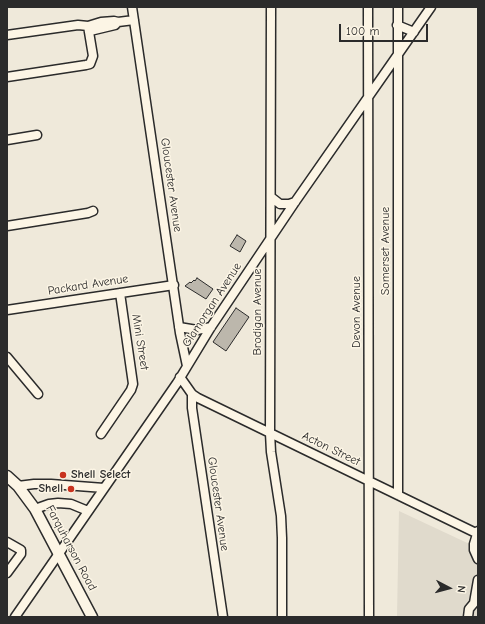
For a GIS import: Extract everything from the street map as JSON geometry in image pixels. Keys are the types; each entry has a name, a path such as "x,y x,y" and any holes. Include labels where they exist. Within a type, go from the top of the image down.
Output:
{"main road":[{"name":"Farquharson Road","path":"7,476 18,486 35,509 92,617"}],"street":[{"name":"Gloucester Avenue","path":"132,7 179,327 187,366"},
{"name":"Brodigan Avenue","path":"271,7 270,433 271,452 279,498 282,531 282,617"},
{"name":"Devon Avenue","path":"368,7 370,617"},
{"name":"Somerset Avenue","path":"398,7 398,495"},
{"name":"Glamorgan Avenue","path":"15,617 180,377 211,327 271,237 431,7"},
{"path":"7,35 78,24 89,28 101,22 112,23 134,20"},
{"path":"398,26 414,32"},
{"path":"7,77 90,64 93,56 89,28"},
{"path":"7,140 37,135"},
{"path":"271,198 280,204 295,202"},
{"path":"7,226 93,211"},
{"name":"Packard Avenue","path":"7,310 174,285"},
{"name":"Mini Street","path":"101,434 131,390 133,384 120,293"},
{"path":"179,327 198,330 211,327"},
{"path":"7,357 38,394"},
{"name":"Acton Street","path":"180,377 192,394 478,533"},
{"name":"Gloucester Avenue","path":"192,394 192,408 223,617"},
{"path":"18,486 51,484 104,488"},
{"path":"35,509 49,504 58,503 71,504 88,511"},
{"path":"478,533 474,544 474,550 478,559"},
{"path":"7,542 21,550 21,554 7,573"},
{"path":"468,617 469,609 474,603 478,580"}],"shaded area":[{"path":"399,511 478,548 478,617 397,617"}],"building":[{"path":"237,235 246,241 240,252 230,246"},
{"path":"197,278 213,289 206,299 185,286 194,280 195,281"},
{"path":"236,308 249,317 226,351 213,342"}],"place":[{"name":"Shell Select","path":"63,475"},
{"name":"Shell","path":"71,489"}]}
